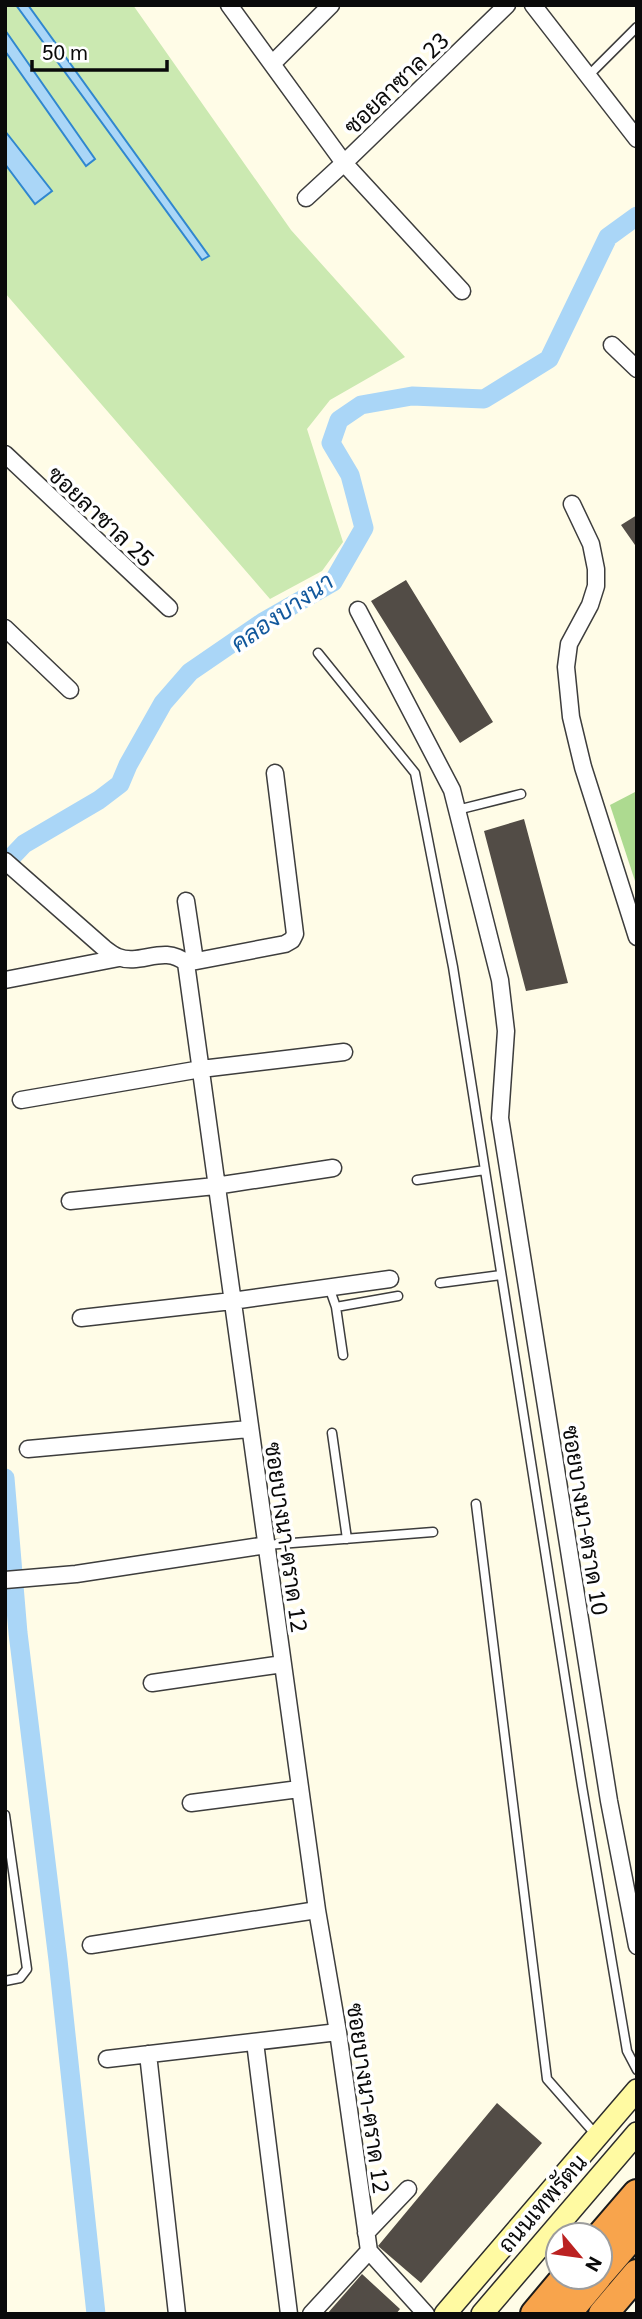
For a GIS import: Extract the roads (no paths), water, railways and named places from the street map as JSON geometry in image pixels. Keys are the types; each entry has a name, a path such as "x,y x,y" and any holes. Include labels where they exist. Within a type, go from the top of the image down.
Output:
{"highway":[{"path":"614,2221 637,2194"},
{"path":"614,2257 637,2230"},
{"path":"603,2314 637,2274"},
{"path":"535,2314 554,2291"},
{"path":"566,2314 585,2291"}],"main road":[{"name":"ถนนเทพรัตน","path":"445,2314 637,2090"},
{"path":"482,2314 637,2133"}],"street":[{"name":"ซอยลาซาล 23","path":"229,5 344,163 462,291"},
{"path":"273,63 331,5"},
{"name":"ซอยลาซาล 23","path":"306,198 507,5"},
{"path":"533,5 637,139"},
{"path":"612,345 637,369"},
{"name":"ซอยลาซาล 25","path":"5,454 169,608"},
{"path":"572,504 591,544 596,586 590,605 569,645 566,667 571,717 583,767 637,937"},
{"name":"ซอยบางนา-ตราด 10","path":"358,610 452,790 500,980 506,1031 499,1118 609,1801 637,1946"},
{"path":"5,628 71,690"},
{"path":"5,979 119,958 133,959 159,954 172,955 190,962 285,944 292,940 295,934 275,773"},
{"path":"5,861 104,948 119,958"},
{"name":"ซอยบางนา-ตราด 12","path":"186,901 190,962 215,1186 299,1789 338,2032 369,2251"},
{"path":"21,1100 201,1069 344,1052"},
{"path":"69,1201 215,1186 332,1168"},
{"path":"80,1318 232,1301 390,1279"},
{"path":"28,1449 249,1429"},
{"path":"5,1580 267,1545"},
{"path":"152,1683 283,1664"},
{"path":"191,1802 299,1789"},
{"path":"91,1945 317,1910"},
{"path":"107,2059 338,2032"},
{"path":"255,2042 289,2314"},
{"path":"148,2054 177,2314"},
{"path":"366,2233 408,2189"},
{"path":"312,2314 369,2251 426,2314"}],"lane":[{"path":"588,76 637,27"},
{"path":"318,653 415,773 453,967 582,1786 627,2052 637,2070"},
{"path":"457,810 521,794"},
{"path":"417,1180 485,1170"},
{"path":"440,1283 501,1275"},
{"path":"329,1287 336,1307 343,1355"},
{"path":"336,1307 398,1296"},
{"path":"332,1433 347,1539"},
{"path":"477,1504 547,2079 597,2136"},
{"path":"267,1545 433,1532"},
{"path":"5,1815 27,1969 20,1978 5,1981"}],"water":[{"path":"16,5 28,5 209,256 202,260"},
{"path":"5,30 95,159 86,166 5,51"},
{"path":"5,131 52,191 35,204 5,164"}],"waterway":[{"name":"คลองบางนา","path":"5,864 24,844 99,800 120,784 163,703 190,672 263,622 333,582 364,528 350,475 331,443 339,420 361,405 412,396 484,399 549,359 608,237 637,216"},
{"path":"5,1478 18,1633 58,1960 96,2314"}]}
